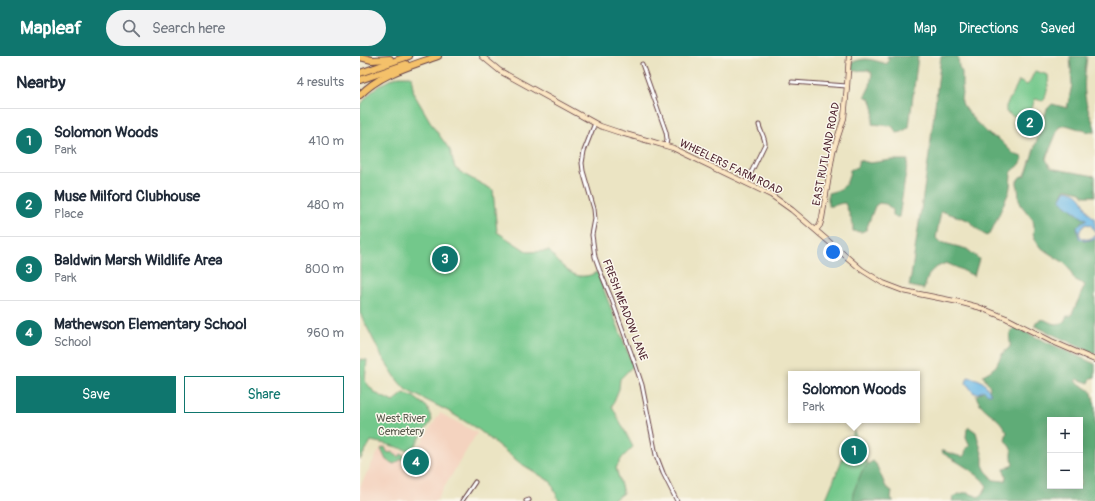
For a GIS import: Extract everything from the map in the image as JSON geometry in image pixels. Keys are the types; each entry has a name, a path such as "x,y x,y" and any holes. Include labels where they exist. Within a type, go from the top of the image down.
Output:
{"highway":[{"path":"360,57 380,60 408,56"},
{"path":"360,73 408,56"},
{"path":"360,80 389,69 434,56"},
{"path":"360,95 374,83 385,77 438,56"}],"main road":[{"name":"WHEELERS FARM ROAD","path":"482,56 500,71 595,123 623,134 666,145 780,201 862,270 884,283 904,291 978,306 1095,360"},
{"name":"EAST RUTLAND ROAD","path":"816,230 821,223 834,151 844,118 848,86 849,56"}],"street":[{"path":"642,64 666,132 666,145"},
{"path":"792,82 848,86"},
{"name":"FRESH MEADOW LANE","path":"595,123 584,151 582,163 594,209 592,235 595,257 642,384 656,455 677,501"},
{"path":"746,183 765,144 765,139 759,124"},
{"path":"462,501 475,482"}],"shaded area":[{"path":"440,413 477,433 436,501 360,501 360,486 382,445 413,455"}],"green space":[{"path":"887,56 918,56 909,127 902,132 897,133 892,126 872,124 874,111 871,100 865,96 870,86 872,73 868,70 853,71 851,69 851,63 865,59 887,64 889,60"},
{"path":"941,56 958,56 959,67 962,72 961,99 963,105 976,122 991,136 999,139 1014,154 1023,158 1019,166 1011,173 1009,192 992,230 987,236 968,220 941,211 936,238 940,242 967,249 979,259 974,276 946,263 936,268 930,272 924,289 909,286 929,155"},
{"path":"1070,56 1087,56 1084,82 1085,96 1095,132 1089,132 1066,125 1059,127 1046,159 1050,167 1055,169 1095,176 1095,196 1084,196 1081,192 1065,189 1061,201 1083,218 1087,219 1077,227 1079,238 1084,241 1095,239 1095,354 1035,326 1036,322 1039,320 1056,324 1063,323 1067,316 1071,316 1085,285 1074,279 1069,268 1063,262 1039,246 1033,234 1033,220 1021,205 1017,184 1020,177 1025,175 1027,171 1047,109 1052,104 1067,108 1072,85"},
{"path":"1035,71 1048,75 1047,92 1043,101 1035,99 1030,114 1025,114 1021,123 1006,112 1006,106 1019,81 1027,85"},
{"path":"399,76 411,76 414,94 434,128 450,150 455,168 493,190 497,232 528,252 549,251 560,264 569,272 574,274 586,276 597,272 633,366 620,379 619,389 612,406 633,447 622,458 616,468 623,493 612,501 559,501 551,482 520,463 479,430 448,411 406,390 398,381 381,355 360,313 360,106 368,95 376,88"},
{"path":"859,160 870,163 891,160 908,160 899,217 893,215 893,210 886,204 879,203 875,206 866,230 861,232 853,231 853,224 845,203 828,206 828,193 838,190 846,184 850,170 857,167"},
{"path":"1015,327 1095,364 1095,377 1091,378 1089,383 1077,379 1075,381 1091,391 1095,406 1095,501 952,501 953,497 963,493 968,493 978,497 982,495 987,486 972,471 941,452 943,451 962,457 966,448 970,446 966,437 967,429 969,427 976,432 983,457 983,465 991,478 994,480 1005,481 1005,468 1013,465 1012,450 1005,440 1007,432 999,421 983,407 976,396 984,390 990,394 990,387 983,375 996,366 1002,354 1010,347 1011,332"},
{"name":"West River Cemetery","path":"360,359 367,360 365,381 375,393 393,402 404,393 414,397 427,407 432,420 411,451 371,441 360,460"},
{"path":"854,431 882,501 825,501"},
{"path":"385,447 387,452 391,452 399,457 401,454 404,455 404,459 394,464 386,460 381,449"},
{"path":"873,461 876,464 886,487 892,491 891,498 894,501 854,501 853,493 862,471"}],"water":[{"path":"1066,190 1078,195 1088,212 1095,218 1095,232 1091,225 1086,224 1082,228 1080,235 1084,239 1088,239 1095,235 1095,239 1084,241 1079,238 1077,227 1087,219 1083,218 1061,201 1061,198"},
{"path":"968,377 982,382 991,394 988,394 983,390 979,393 974,393 966,383"}],"place":[{"name":"Muse Milford Clubhouse","path":"1030,123"},
{"name":"Baldwin Marsh Wildlife Area","path":"445,259"},
{"name":"Solomon Woods","path":"854,451"},
{"name":"Mathewson Elementary School","path":"416,462"}]}
